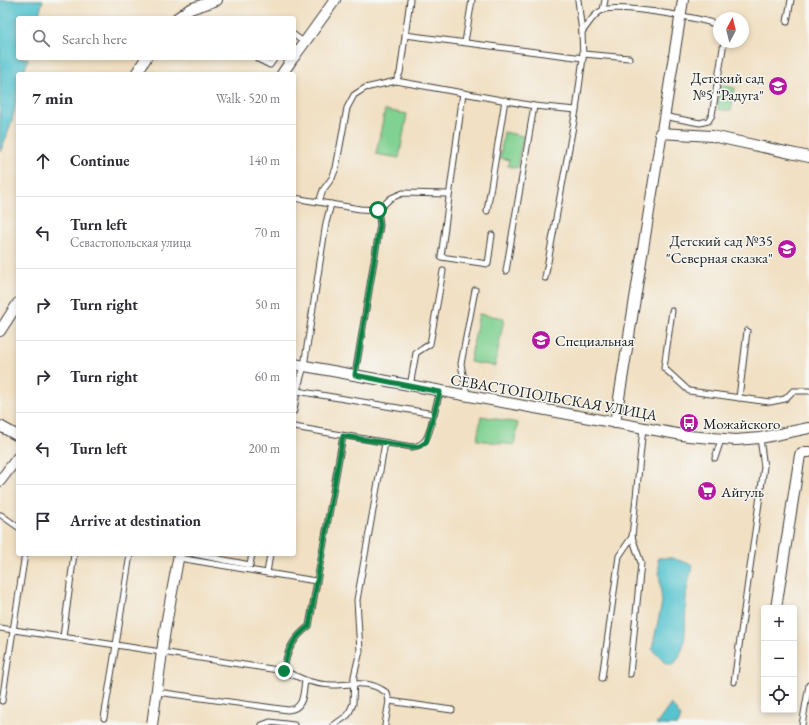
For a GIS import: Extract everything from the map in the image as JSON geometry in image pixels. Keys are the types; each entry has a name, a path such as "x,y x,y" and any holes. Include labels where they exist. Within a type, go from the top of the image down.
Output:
{"street":[{"path":"180,16 190,9 218,0"},
{"path":"296,55 335,0"},
{"path":"615,423 660,133 683,0"},
{"path":"137,72 145,60"},
{"path":"284,72 292,60"},
{"path":"660,133 712,136 809,157"},
{"path":"0,331 16,306"},
{"name":"СЕВАСТОПОЛЬСКАЯ УЛИЦА","path":"299,365 440,392 643,428 721,440 760,438 809,428"},
{"path":"0,426 16,435"},
{"path":"776,605 800,455 805,452 809,452"},
{"path":"0,482 16,459"},
{"path":"152,725 162,652 179,556"}],"lane":[{"path":"396,81 400,72 410,0"},
{"path":"465,42 472,0"},
{"path":"545,278 576,110 583,56 578,0"},
{"path":"603,10 605,0"},
{"path":"787,22 791,0"},
{"path":"582,32 592,19 603,10 647,10 713,25"},
{"path":"405,34 583,56 629,58"},
{"path":"296,35 305,42"},
{"path":"663,116 700,123 708,121 712,115 723,48"},
{"path":"261,60 270,65 274,60"},
{"path":"319,202 323,190 332,178 336,168 347,108 354,95 365,88 396,81 534,106 576,110"},
{"path":"463,93 448,194 441,257 488,264 492,235"},
{"path":"487,211 505,100"},
{"path":"506,271 534,106"},
{"path":"296,198 378,210 391,198 403,193 448,194"},
{"path":"296,401 299,365 326,222 331,204"},
{"path":"355,375 380,225 378,210"},
{"path":"410,386 416,353 430,344 442,271"},
{"path":"467,396 461,364 475,290"},
{"path":"672,310 664,368 689,391 770,402 785,399 793,391 809,391"},
{"path":"739,398 747,332"},
{"path":"298,391 434,414"},
{"path":"296,427 412,447 420,446 426,442 440,392"},
{"path":"630,674 641,563 632,537 643,428"},
{"path":"284,671 286,658 292,643 298,635 309,626 343,436"},
{"path":"734,682 764,467 760,438"},
{"path":"715,458 721,440"},
{"path":"334,725 348,715 353,704 354,676 360,651 357,600 385,442"},
{"path":"1,515 16,526"},
{"path":"602,678 620,556 632,537"},
{"path":"2,701 25,556"},
{"path":"63,637 74,556"},
{"path":"104,718 130,556"},
{"path":"179,556 316,581"},
{"path":"207,556 250,565 252,556"},
{"path":"267,573 270,556"},
{"path":"0,628 284,671 305,680 332,685 354,682 378,686 387,693 389,701 385,725"},
{"path":"157,692 295,710 301,704 305,680"},
{"path":"802,725 809,685"},
{"path":"389,701 452,710"},
{"path":"262,725 270,722 294,725"}],"green space":[{"path":"720,85 735,88 731,111 717,109"},
{"path":"385,110 407,114 399,158 376,154"},
{"path":"504,132 523,136 517,168 508,166 509,160 500,158"},
{"path":"479,314 504,318 495,366 470,362"},
{"path":"481,416 518,423 514,445 477,440"}],"water":[{"path":"0,0 43,0 39,16 16,16 16,60 28,60 24,72 16,72 16,100 14,114 0,152"},
{"path":"658,558 672,558 693,565 686,598 685,630 682,651 678,659 672,665 665,663 652,649 662,603"},
{"path":"671,704 681,717 678,725 656,725"}],"place":[{"name":"Детский сад №5 \"Радуга\"","path":"778,86"},
{"name":"Детский сад №35 \"Северная сказка\"","path":"787,249"},
{"name":"Специальная","path":"541,340"},
{"name":"Можайского","path":"689,423"},
{"name":"Айгуль","path":"707,491"}],"route":[{"path":"284,671 286,658 292,643 298,635 309,626 343,436 412,447 420,446 426,442 440,392 355,375 380,225 378,210"}]}
